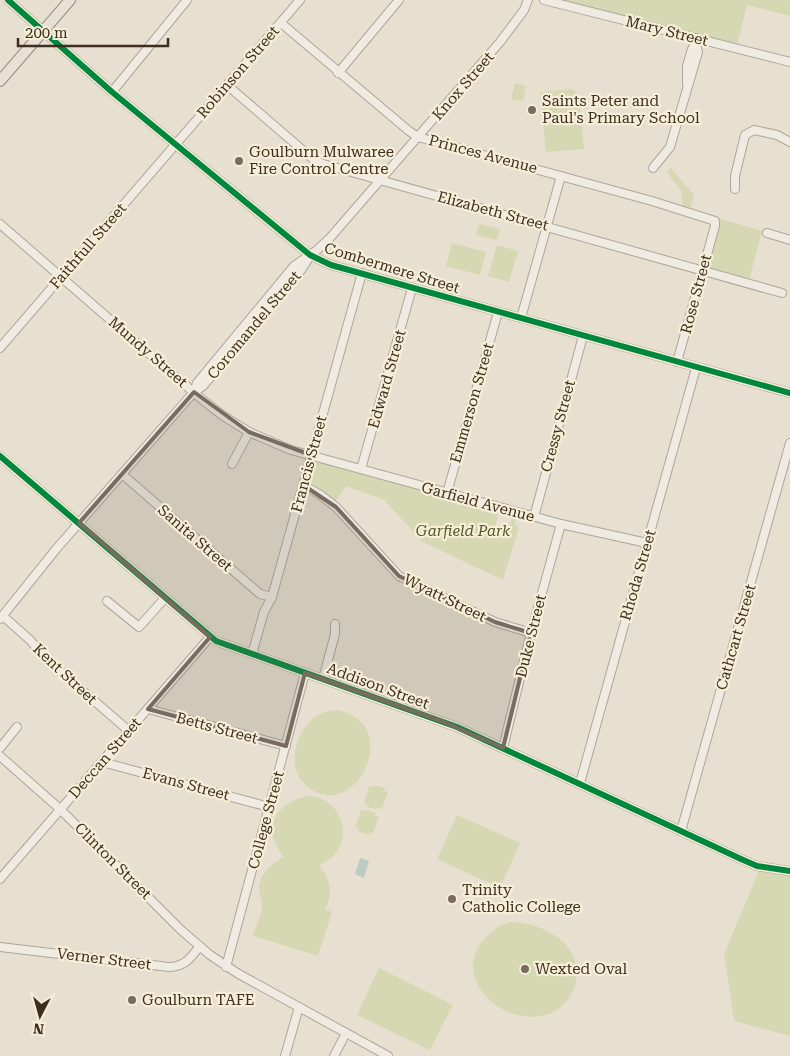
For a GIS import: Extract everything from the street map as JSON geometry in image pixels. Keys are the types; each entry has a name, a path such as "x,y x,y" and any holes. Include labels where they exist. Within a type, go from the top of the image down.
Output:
{"main road":[{"path":"0,82 63,0"},
{"path":"0,72 70,0"}],"street":[{"name":"Combermere Street","path":"8,0 112,92 310,255 330,265 790,393"},
{"path":"112,92 188,0"},
{"name":"Robinson Street","path":"176,144 300,0"},
{"path":"338,72 399,0"},
{"name":"Knox Street","path":"310,255 329,239 500,42 524,10 528,0"},
{"name":"Mary Street","path":"548,0 697,41 790,62"},
{"name":"Princes Avenue","path":"281,23 418,137 712,219 715,221 715,226"},
{"path":"653,168 670,147 698,52 697,41"},
{"name":"Elizabeth Street","path":"227,85 313,159 328,166 782,293"},
{"path":"735,189 735,176 745,135 754,130 777,135 790,142"},
{"name":"Faithfull Street","path":"0,348 176,144"},
{"path":"521,318 560,176"},
{"name":"Mundy Street","path":"0,224 222,415 248,432 271,443 311,455"},
{"name":"Rose Street","path":"677,362 715,226"},
{"path":"767,233 790,240"},
{"name":"Coromandel Street","path":"1,618 79,523 194,392 197,384 224,357 274,297 301,270 310,255"},
{"name":"Francis Street","path":"252,654 264,612 272,597 362,274"},
{"name":"Edward Street","path":"362,469 412,288"},
{"name":"Emmerson Street","path":"447,493 498,312"},
{"name":"Cressy Street","path":"534,517 583,336"},
{"name":"Rhoda Street","path":"580,783 696,368"},
{"path":"232,464 248,432"},
{"name":"Cathcart Street","path":"681,831 790,443"},
{"name":"Garfield Avenue","path":"311,455 534,517 647,543"},
{"name":"Addison Street","path":"0,456 210,637 219,642 449,724 757,866 790,871"},
{"name":"Sanita Street","path":"122,474 260,594 272,597"},
{"name":"Wyatt Street","path":"303,485 336,507 399,576 495,622 531,633"},
{"name":"Duke Street","path":"503,748 531,633 561,524"},
{"path":"107,602 138,627 165,598"},
{"name":"Kent Street","path":"1,618 30,640 45,658 128,731"},
{"path":"323,679 336,634 335,624"},
{"name":"Deccan Street","path":"0,879 210,637"},
{"name":"College Street","path":"226,966 305,673"},
{"name":"Betts Street","path":"148,708 286,746"},
{"path":"0,748 17,727"},
{"name":"Clinton Street","path":"0,756 60,810 199,947 226,966 388,1056"},
{"name":"Evans Street","path":"102,762 269,808"},
{"path":"0,865 7,871"},
{"name":"Verner Street","path":"0,948 169,967 178,966 185,962 199,947"},
{"path":"285,1056 299,1007"},
{"path":"334,1056 346,1033"}],"highlighted area":[{"path":"194,392 249,432 311,455 303,485 336,507 399,576 495,622 531,633 503,748 441,721 305,673 286,746 148,709 210,637 79,523"}],"green space":[{"path":"563,0 790,0 790,16 747,5 737,45"},
{"path":"515,83 526,86 523,101 511,99"},
{"path":"573,89 579,95 584,149 546,152 540,92"},
{"path":"671,168 694,195 690,210 683,207 681,191 667,172"},
{"path":"718,218 762,231 749,281 710,270 707,267"},
{"path":"479,224 500,229 497,240 476,235"},
{"path":"452,243 486,252 480,275 446,266"},
{"path":"497,245 518,251 509,282 488,276"},
{"name":"Garfield Park","path":"317,461 499,511 493,535 506,538 513,515 517,516 515,524 519,527 503,580 423,542 384,500 346,486 335,502 309,481 312,465"},
{"path":"337,710 358,720 369,735 370,753 364,771 353,786 337,794 320,794 302,781 298,774 295,766 296,747 303,730 309,722 320,714"},
{"path":"374,785 385,788 384,791 388,792 382,809 378,807 377,810 366,806 367,804 364,802 369,786 373,787"},
{"path":"310,796 326,801 331,805 337,812 343,830 342,839 335,855 319,865 326,875 330,886 328,903 325,909 332,912 318,956 253,936 262,908 259,890 261,879 270,866 284,857 273,837 275,818 288,803"},
{"path":"365,809 376,813 375,816 379,817 373,833 370,832 369,835 358,831 359,828 355,827 361,810 365,811"},
{"path":"457,815 520,843 500,888 437,859"},
{"path":"759,871 790,876 790,1036 734,1021 724,954"},
{"name":"Wexted Oval","path":"510,922 522,923 545,930 556,936 572,953 576,964 577,976 575,984 565,1003 553,1012 543,1016 532,1017 510,1013 491,1002 477,983 474,972 476,951 489,934"},
{"path":"379,968 453,1005 430,1050 357,1015"}],"shaded area":[{"path":"360,858 369,861 364,878 355,874"}],"cycle path":[{"path":"8,0 112,92 310,255 331,265 790,393"},
{"path":"0,456 216,641 457,727 757,866 790,871"}],"place":[{"name":"Saints Peter and Paul's Primary School","path":"532,110"},
{"name":"Goulburn Mulwaree Fire Control Centre","path":"239,161"},
{"name":"Trinity Catholic College","path":"452,899"},
{"name":"Wexted Oval","path":"525,969"},
{"name":"Goulburn TAFE","path":"132,1000"}]}
